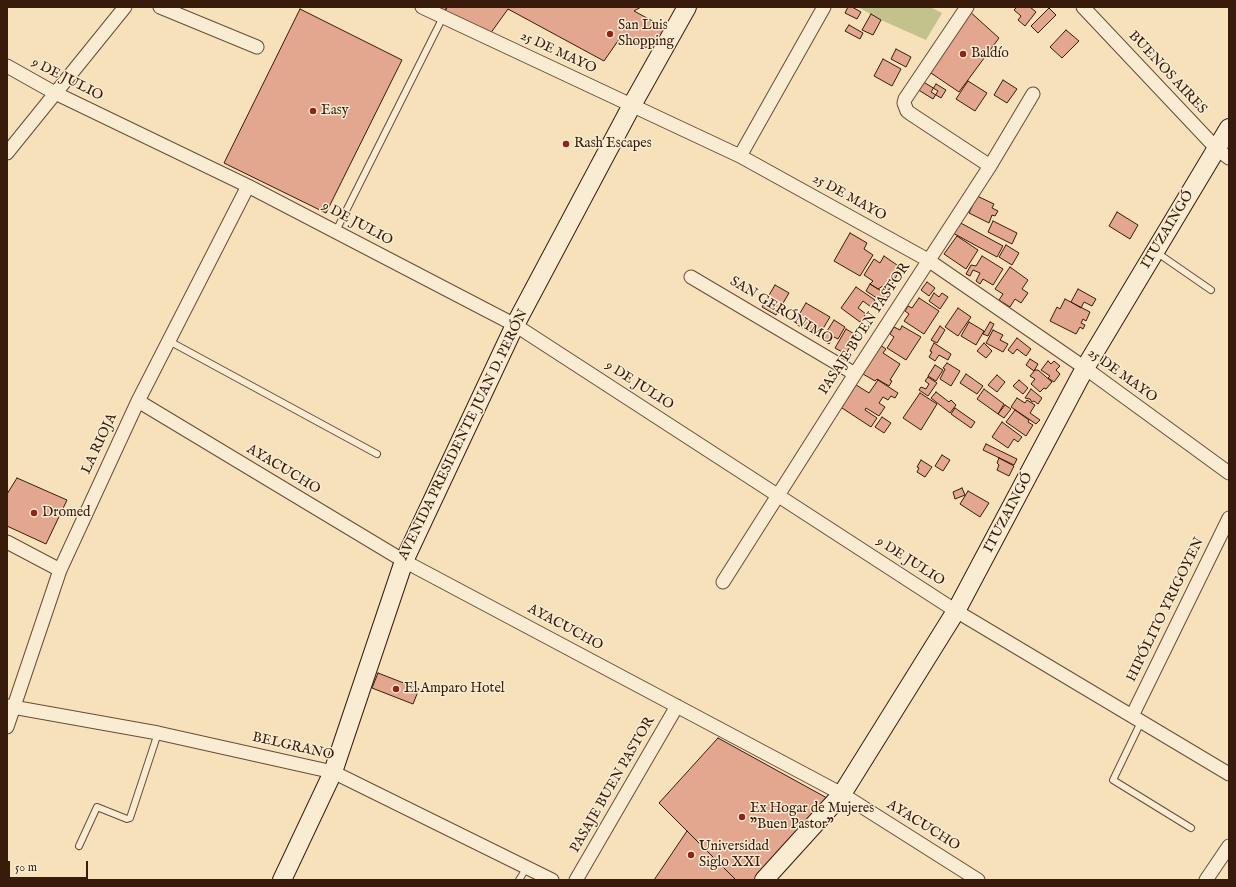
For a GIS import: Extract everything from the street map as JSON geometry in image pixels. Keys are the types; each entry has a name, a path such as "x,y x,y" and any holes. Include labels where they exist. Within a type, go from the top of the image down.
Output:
{"street":[{"path":"7,153 125,7"},
{"path":"160,7 257,47"},
{"name":"25 DE MAYO","path":"422,7 740,156 928,260 1085,368 1229,472"},
{"name":"AVENIDA PRESIDENTE JUAN D. PERÓN","path":"282,880 333,772 404,560 515,325 632,105 687,7"},
{"path":"740,156 824,7"},
{"path":"967,7 905,98 904,103 907,111 911,114 990,166"},
{"name":"BUENOS AIRES","path":"1083,7 1223,153"},
{"name":"9 DE JULIO","path":"7,66 55,93 248,186 515,325 956,612 1229,774"},
{"name":"PASAJE BUEN PASTOR","path":"723,582 928,260 990,166 1033,94"},
{"name":"ITUZAINGÓ","path":"764,880 842,794 956,612 1085,368 1155,251 1223,153 1229,128"},
{"name":"LA RIOJA","path":"7,727 10,707 60,570 138,401 248,186"},
{"name":"SAN GERÓNIMO","path":"691,277 855,374"},
{"name":"AYACUCHO","path":"138,401 404,560 842,794 978,880"},
{"name":"HIPÓLITO YRIGOYEN","path":"1136,719 1229,518"},
{"path":"7,542 60,570"},
{"name":"PASAJE BUEN PASTOR","path":"576,880 677,706"},
{"name":"BELGRANO","path":"10,707 158,733 333,772 552,880"},
{"path":"1206,880 1229,846"}],"lane":[{"path":"336,231 443,17"},
{"path":"1155,251 1211,290"},
{"path":"169,341 377,454"},
{"path":"1136,719 1113,780 1191,828"},
{"path":"79,846 97,807 127,819 130,818 158,733"},
{"path":"519,880 527,867"}],"shaded area":[{"name":"Baldío","path":"858,7 930,7 942,13 926,40 881,20"}],"building":[{"path":"437,7 447,7 445,11"},
{"name":"San Luis Shopping","path":"447,7 641,7 634,11 669,30 655,52 622,35 604,61 508,9 490,34 445,11"},
{"path":"848,7 852,7 861,12 857,19 845,13"},
{"path":"1017,7 1030,7 1036,12 1025,26 1018,20 1021,16 1014,10"},
{"path":"1049,8 1056,15 1038,33 1031,26"},
{"name":"Easy","path":"300,9 402,60 326,213 224,163"},
{"name":"Baldío","path":"968,10 999,38 959,92 928,71"},
{"path":"871,14 881,20 873,35 862,30"},
{"path":"849,25 863,33 860,39 845,31"},
{"path":"1066,30 1079,41 1062,58 1050,47"},
{"path":"896,49 911,57 906,67 891,59"},
{"path":"883,59 901,69 892,86 874,76"},
{"path":"1003,80 1017,89 1007,103 994,95"},
{"path":"922,81 938,91 933,99 917,89"},
{"path":"968,81 987,93 975,111 956,99"},
{"path":"936,84 946,90 941,98 931,92"},
{"path":"977,196 994,204 992,208 998,211 995,216 992,215 989,223 969,213"},
{"path":"1117,212 1138,225 1130,239 1109,226"},
{"path":"957,221 1003,246 997,257 951,232"},
{"path":"993,221 1017,233 1012,244 988,232"},
{"path":"850,233 867,243 864,249 873,255 860,276 834,261"},
{"path":"957,236 978,250 966,269 944,254"},
{"path":"1006,245 1019,253 1012,265 999,257"},
{"path":"884,256 897,265 897,275 889,290 883,286 878,289 870,284 873,281 864,275 874,259 880,263"},
{"path":"982,256 1003,269 993,285 983,279 980,284 976,281 980,273 973,270 970,276 966,274 971,265 976,266"},
{"path":"1010,267 1028,280 1022,289 1028,293 1021,303 1015,299 1010,307 999,300 1003,294 995,289"},
{"path":"927,282 935,288 929,296 921,290"},
{"path":"870,284 888,295 883,302 866,291"},
{"path":"775,285 789,293 776,315 762,307"},
{"path":"856,287 875,300 871,307 863,301 858,308 866,314 860,322 841,308"},
{"path":"1078,289 1096,299 1092,306 1084,302 1081,308 1071,302"},
{"path":"934,293 939,297 942,293 948,297 940,309 929,301"},
{"path":"919,298 939,311 924,334 904,321 909,314 905,311 908,306 912,308"},
{"path":"1065,299 1090,312 1086,321 1083,319 1081,323 1085,325 1083,329 1080,327 1076,334 1050,321 1057,307 1060,309"},
{"path":"806,303 830,317 818,337 794,323"},
{"path":"958,308 971,317 958,336 945,327"},
{"path":"834,320 845,327 838,339 834,337 829,344 822,339"},
{"path":"969,322 984,331 976,345 961,336"},
{"path":"990,322 994,324 988,336 983,334"},
{"path":"902,326 921,337 906,360 887,348 894,337 890,334 894,327 900,330"},
{"path":"940,326 945,330 937,343 931,340"},
{"path":"846,329 856,335 846,354 835,348"},
{"path":"993,330 1003,335 1000,340 1008,344 1003,352 986,343"},
{"path":"1017,338 1031,349 1026,356 1017,349 1013,354 1008,350"},
{"path":"934,343 951,354 948,360 939,355 935,361 929,357"},
{"path":"984,343 992,351 986,358 977,351"},
{"path":"880,345 886,349 883,353 900,364 890,380 892,381 889,386 877,379 875,381 863,374"},
{"path":"1030,359 1038,364 1034,371 1026,365"},
{"path":"1048,361 1051,364 1054,361 1060,366 1056,370 1060,374 1054,382 1048,378 1050,376 1041,370"},
{"path":"947,363 960,371 951,386 940,379 945,369 943,368"},
{"path":"935,365 943,370 936,381 928,376"},
{"path":"1035,370 1038,370 1052,382 1046,389 1044,388 1040,392 1031,384 1035,379 1030,376"},
{"path":"966,374 983,386 977,394 960,383"},
{"path":"997,375 1005,382 997,392 988,385"},
{"path":"928,377 937,383 928,396 919,390 921,387 926,389 929,384 925,381"},
{"path":"878,380 898,393 895,398 891,396 888,400 883,397 879,403 885,407 879,416 866,408 865,410 877,418 871,427 839,406 853,383 869,393"},
{"path":"1019,380 1028,388 1023,394 1013,386"},
{"path":"984,389 1004,404 998,414 977,399"},
{"path":"1031,389 1042,398 1038,404 1025,398"},
{"path":"936,392 949,402 951,400 956,405 950,413 931,398"},
{"path":"920,393 937,404 921,430 903,418"},
{"path":"1017,398 1025,403 1027,400 1035,405 1030,413 1040,420 1036,424 1011,407"},
{"path":"1005,405 1011,409 1004,418 998,414"},
{"path":"955,408 975,422 971,428 951,414"},
{"path":"1015,410 1029,420 1028,422 1033,425 1026,436 1006,422"},
{"path":"882,417 891,423 884,433 875,427"},
{"path":"1002,422 1022,437 1018,442 1014,439 1008,448 992,437"},
{"path":"986,444 1017,459 1014,465 983,450"},
{"path":"942,455 950,460 943,471 935,466"},
{"path":"999,458 1014,466 1009,476 997,470"},
{"path":"921,460 932,467 925,477 917,472 919,468 917,467"},
{"name":"Dromed","path":"17,478 67,500 46,544 7,526 7,494"},
{"path":"962,488 965,495 955,499 953,492"},
{"path":"968,491 989,503 980,517 960,504"},
{"name":"El Amparo Hotel","path":"378,673 419,689 413,704 372,688"},
{"name":"Ex Hogar de Mujeres \"Buen Pastor\"","path":"718,738 827,798 757,880 736,880 659,803"},
{"name":"Universidad Siglo XXI","path":"687,831 736,880 654,880"}],"place":[{"name":"San Luis Shopping","path":"610,34"},
{"name":"Baldío","path":"963,54"},
{"name":"Easy","path":"313,111"},
{"name":"Rash Escapes","path":"566,144"},
{"name":"Dromed","path":"34,513"},
{"name":"El Amparo Hotel","path":"396,689"},
{"name":"Ex Hogar de Mujeres \"Buen Pastor\"","path":"742,817"},
{"name":"Universidad Siglo XXI","path":"691,855"}]}
